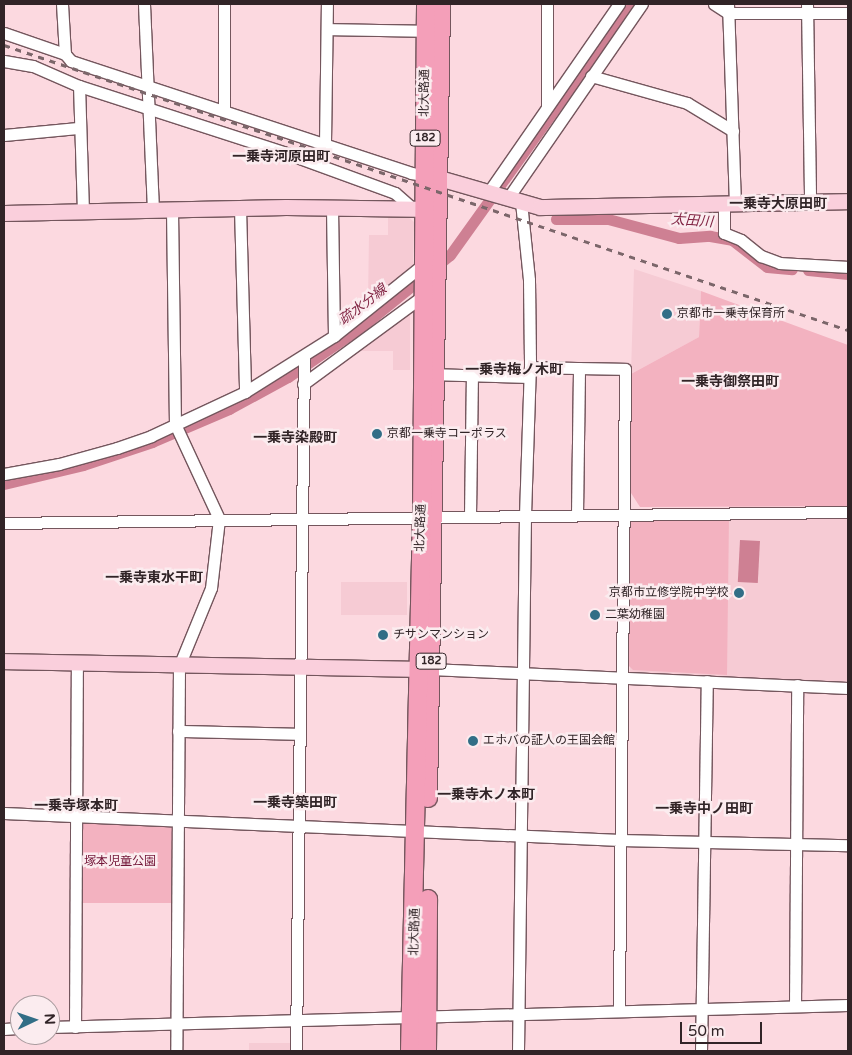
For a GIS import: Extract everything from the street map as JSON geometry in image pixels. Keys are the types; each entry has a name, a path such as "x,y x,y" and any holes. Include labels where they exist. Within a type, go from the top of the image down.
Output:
{"main road":[{"name":"北大路通","path":"410,1051 419,1018 423,668 428,516 430,274 424,208 432,177 433,31 426,4"},
{"name":"北大路通","path":"433,31 441,4"},
{"name":"北大路通","path":"419,1018 427,1051"}],"street":[{"path":"62,4 66,54"},
{"path":"144,4 147,108 153,211"},
{"path":"224,4 224,110"},
{"path":"325,143 327,4"},
{"path":"546,106 548,4"},
{"path":"518,1051 525,515 530,372 529,280 502,197 546,106 619,4"},
{"path":"502,197 592,76 642,4"},
{"path":"714,4 728,8 807,8 848,13"},
{"path":"728,8 733,131 730,202 724,233 741,240 761,256 780,263 848,267"},
{"path":"807,8 810,202"},
{"path":"327,29 433,31"},
{"path":"4,33 66,54 71,60 325,143 432,177 545,207 848,201"},
{"path":"4,61 33,66 79,86 386,190 424,208"},
{"path":"592,76 687,103 733,131"},
{"path":"79,86 78,128 83,212"},
{"path":"4,135 78,128"},
{"path":"4,213 240,208 424,208"},
{"path":"240,208 245,392"},
{"path":"332,208 334,336"},
{"path":"172,210 177,428 219,519 211,588 179,666 176,1051"},
{"path":"4,474 59,464 117,448 177,428 303,363 334,336 430,274"},
{"path":"303,384 430,274"},
{"path":"296,1051 303,363"},
{"path":"577,514 579,368"},
{"path":"430,374 472,375 579,368 626,369 626,513 622,677 619,1011"},
{"path":"470,515 472,375"},
{"path":"4,523 470,515 848,512"},
{"path":"4,661 179,666 300,665 423,668 848,688"},
{"path":"75,1027 74,816 77,663"},
{"path":"701,1051 707,681"},
{"path":"795,1005 797,686"},
{"path":"178,731 299,734"},
{"path":"4,813 620,840 848,845"},
{"path":"60,1028 296,1019 419,1018 795,1005 848,1005"}],"shaded area":[{"path":"388,215 406,215 414,222 413,265 368,300 369,235 388,235"},
{"name":"京都市一乗寺保育所","path":"634,269 701,291 699,337 631,374"},
{"path":"410,308 410,370 393,370 393,351 356,351"},
{"name":"京都市立修学院中学校","path":"630,515 848,515 848,681 630,681"},
{"path":"740,540 760,541 758,583 738,582"},
{"path":"341,582 407,582 407,615 341,615"},
{"path":"249,1043 294,1043 294,1051 249,1051"}],"green space":[{"path":"701,291 848,345 848,506 640,507 631,493 631,374 699,337"},
{"path":"729,516 727,675 633,670 628,665 630,521 635,517"},
{"name":"塚本児童公園","path":"87,820 169,825 174,831 172,903 79,903 80,826"}],"waterway":[{"name":"疏水分線","path":"4,484 83,465 152,442 229,409 288,377 361,327 450,255 630,4"},
{"name":"太田川","path":"556,219 608,219 679,238 710,236 732,240 767,267 792,269"},
{"name":"太田川","path":"808,270 848,274"}],"railway":[{"path":"4,45 848,330"}],"place":[{"name":"京都市一乗寺保育所","path":"667,314"},
{"name":"京都一乗寺コーポラス","path":"377,434"},
{"name":"京都市立修学院中学校","path":"739,593"},
{"name":"二葉幼稚園","path":"595,615"},
{"name":"チサンマンション","path":"383,635"},
{"name":"エホバの証人の王国会館","path":"473,741"}],"district":[{"name":"一乗寺河原田町","path":"281,157"},
{"name":"一乗寺大原田町","path":"778,204"},
{"name":"一乗寺梅ノ木町","path":"514,370"},
{"name":"一乗寺御祭田町","path":"730,382"},
{"name":"一乗寺染殿町","path":"295,438"},
{"name":"一乗寺東水干町","path":"154,578"},
{"name":"一乗寺木ノ本町","path":"486,795"},
{"name":"一乗寺築田町","path":"295,803"},
{"name":"一乗寺塚本町","path":"76,806"},
{"name":"一乗寺中ノ田町","path":"704,809"}]}
